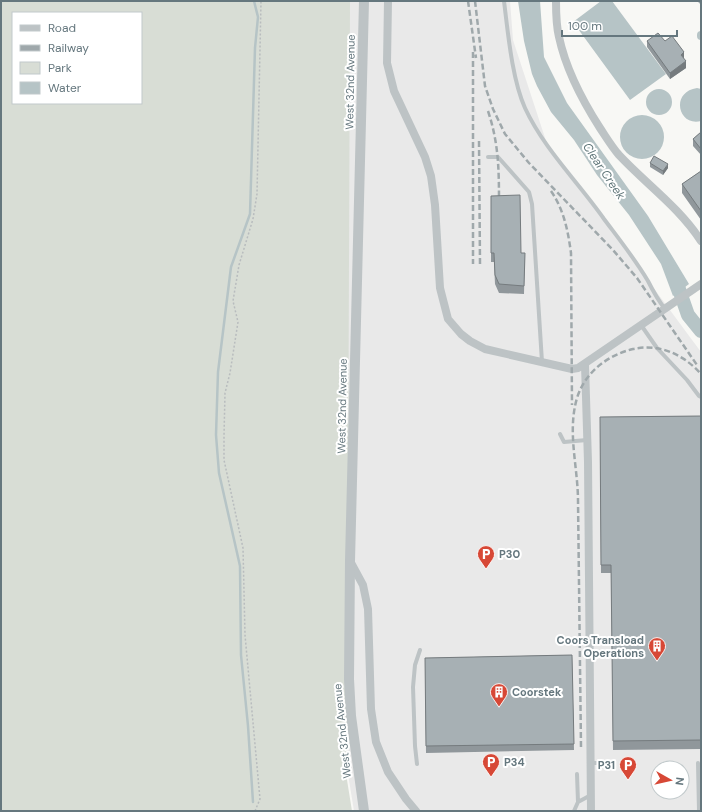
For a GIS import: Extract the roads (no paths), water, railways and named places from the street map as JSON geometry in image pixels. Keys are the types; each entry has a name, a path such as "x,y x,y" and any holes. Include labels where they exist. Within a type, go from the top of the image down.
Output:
{"street":[{"name":"West 32nd Avenue","path":"364,1 350,561 349,679 351,716 364,811"},
{"path":"388,1 387,64 394,91 425,157 431,176 440,288 448,319 461,334 485,349 542,363 572,369 578,368 701,284"},
{"path":"556,1 559,38 567,65 592,116 618,154 680,214 701,240"},
{"path":"585,364 591,811"},
{"path":"350,561 363,586 368,609 372,709 376,742 388,772 416,811"}],"lane":[{"path":"504,1 515,72 520,96 525,108 547,144 604,218 648,281 655,296 669,307"},
{"path":"488,157 498,157 528,192 532,204 542,363"},
{"path":"641,325 657,348 701,397"},
{"path":"560,434 564,442 587,440"},
{"path":"417,764 413,687 415,665 420,650"},
{"path":"591,763 608,762"},
{"path":"698,763 699,811"},
{"path":"574,811 578,802 577,774"},
{"path":"578,802 591,795"}],"water":[{"name":"Clear Creek","path":"518,1 540,1 544,57 567,103 648,216 689,284 673,296 661,264 629,215 597,175 574,140 551,112 537,86 532,74 524,41"},
{"path":"601,1 612,1 666,74 630,100 573,22"},
{"path":"697,88 701,89 701,121 693,121 687,119 683,114 680,108 680,102 688,91"},
{"path":"659,89 668,93 672,102 668,111 659,115 650,111 646,102 650,93"},
{"path":"642,115 654,119 660,125 664,137 660,149 654,155 642,159 630,155 624,149 620,137 624,125 630,119"}],"waterway":[{"path":"253,802 248,726 241,655 240,566 219,473 216,435 218,372 231,267 250,214 255,48 258,17 254,1"},
{"name":"Clear Creek","path":"673,272 688,315 701,331"}],"railway":[{"path":"468,1 476,58"},
{"path":"475,1 485,86 493,109 505,134 529,163 613,250 637,278 697,365"},
{"path":"473,52 473,264"},
{"path":"488,111 492,123 496,146 499,206"},
{"path":"479,141 480,264"},
{"path":"551,191 565,221 571,253 572,405"},
{"path":"581,747 578,488 573,437 574,411 577,398 586,380 599,366 606,360 633,349 653,348 671,352 687,361 701,374"}],"place":[{"name":"P30","path":"486,569"},
{"name":"Coors Transload Operations","path":"657,661"},
{"name":"Coorstek","path":"499,707"},
{"name":"P34","path":"491,777"},
{"name":"P31","path":"628,780"}]}
